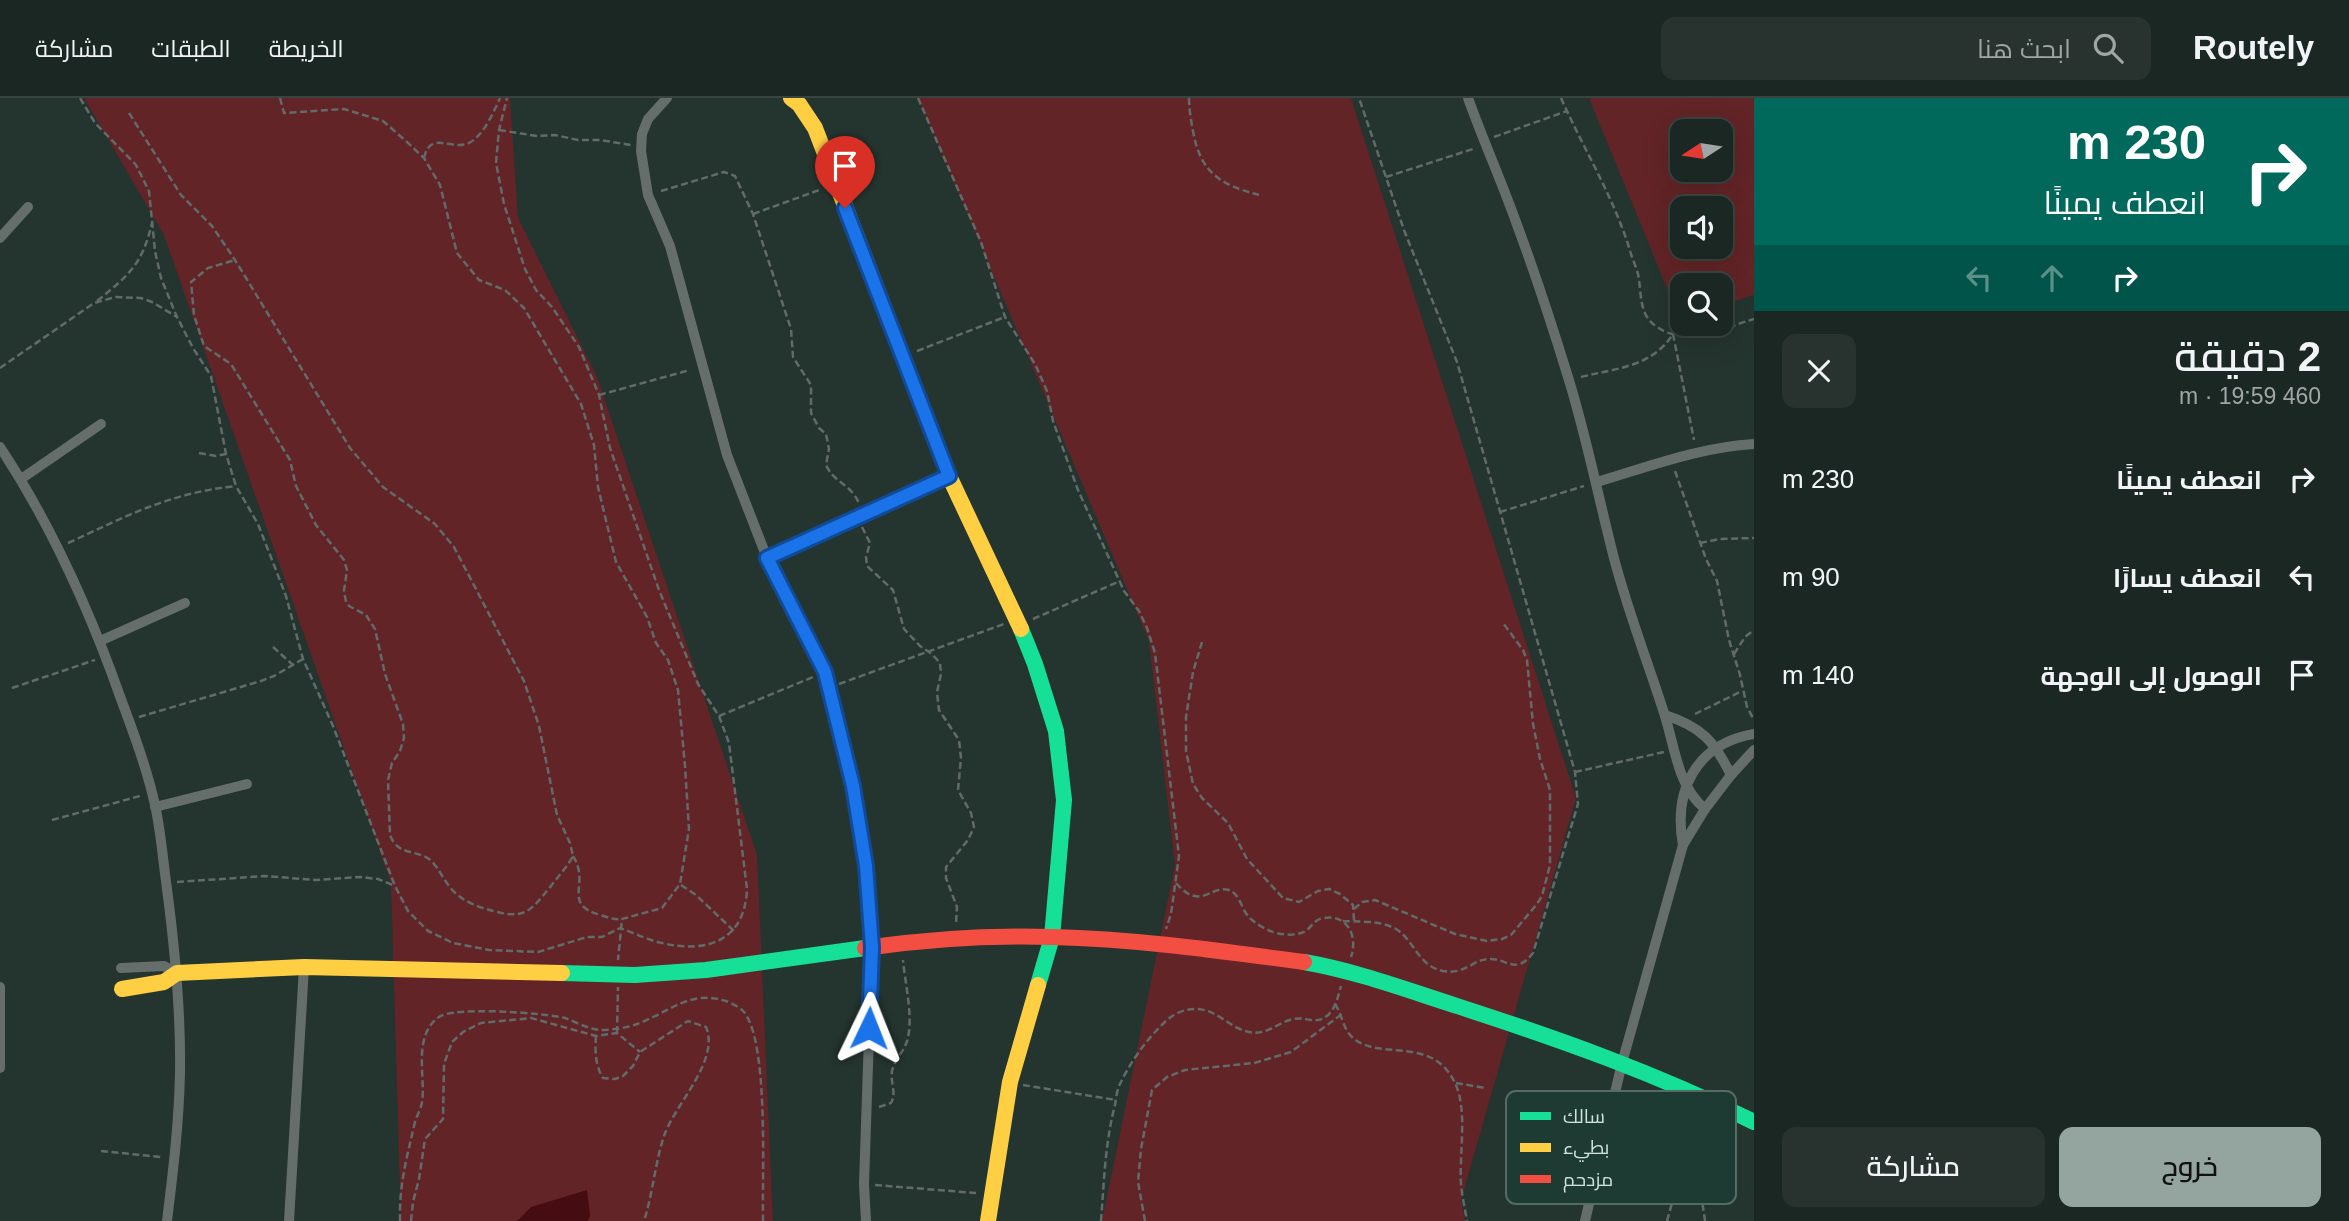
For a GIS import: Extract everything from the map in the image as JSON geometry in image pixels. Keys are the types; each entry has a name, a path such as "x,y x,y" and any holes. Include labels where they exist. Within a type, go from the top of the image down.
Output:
{"street":[{"path":"667,98 649,119 642,134 641,151 648,195 670,246 727,455 767,558 825,672 853,786 866,866 872,947 864,1184 866,1221"},
{"path":"791,98 799,104 815,128 949,476 1035,664 1056,731 1064,800 1052,937 1010,1082 988,1221"},
{"path":"1468,98 1516,222 1569,381 1597,482 1615,561 1674,750 1686,785 1705,809"},
{"path":"0,238 28,207"},
{"path":"21,480 101,425"},
{"path":"1597,482 1696,452 1724,446 1754,444"},
{"path":"0,447 59,547 100,640 129,720 155,807 177,973 180,1074 175,1158 167,1221"},
{"path":"767,558 949,476"},
{"path":"100,640 185,603"},
{"path":"1665,715 1699,730 1717,748 1731,775"},
{"path":"1683,845 1679,825 1680,805 1694,771 1717,748 1734,739 1754,734"},
{"path":"1616,1091 1683,845 1705,809 1754,750"},
{"path":"155,807 247,784"},
{"path":"121,968 164,966 177,973 304,967 635,975 706,970 901,943 955,939 1052,937 1161,944 1307,962 1368,977 1514,1024 1690,1091"},
{"path":"289,1221 304,967"},
{"path":"122,989 164,982 177,973"},
{"path":"0,987 0,1068"}],"path":[{"path":"80,98 95,123 136,165 149,191 155,251 161,278 177,317 211,376 226,454 236,486 258,524 286,596 303,659 408,911 428,931 453,943 477,948 538,952 587,937 602,937 620,928 662,944 707,945 734,931 746,905 747,889 729,743 719,716 698,684 659,590 610,448 599,395 579,347 552,307 536,290 525,269 504,204 496,163 499,130 507,98"},
{"path":"129,113 181,195 212,226 235,260 350,448 383,487 435,524 454,547 524,681 539,726 557,815 579,869 581,877 578,896 583,908 587,912 615,920 662,908 680,884 689,830 678,690 668,660 656,643 647,617 616,562 598,487 594,445 581,404 524,308 505,290 479,280 457,253 440,185 424,158 383,121 344,109 284,113 280,98"},
{"path":"424,158 432,144 443,142 458,146 475,139 483,130 500,98"},
{"path":"918,98 981,242 1005,317 1047,391 1053,421 1078,490 1120,581 1143,620 1156,653 1179,856 1171,914 1161,944"},
{"path":"1189,98 1196,148 1202,162 1227,183 1259,195"},
{"path":"1176,883 1188,894 1196,896 1221,890 1230,891 1238,897 1248,916 1274,933 1306,931 1311,924 1326,917 1384,924 1397,930 1408,940 1415,952 1431,967 1460,971 1492,958 1510,965 1517,964 1532,953 1578,804 1575,772 1457,362 1386,177 1359,98"},
{"path":"1561,98 1597,176 1616,209 1638,275 1642,307 1646,316 1660,329 1670,333"},
{"path":"1386,177 1567,111"},
{"path":"499,130 578,140 600,140 630,145 641,151"},
{"path":"648,195 728,172 738,179 753,214 791,329 793,357 811,385 811,414 826,434 829,449 826,465 836,480 853,491 870,543 866,557 867,566 892,590 904,629 936,658 941,668 937,692 939,710 959,740 961,758 958,790 973,820 972,834 946,867 946,878 957,907 955,939"},
{"path":"753,214 836,184"},
{"path":"0,368 122,281 136,266 147,244 152,220"},
{"path":"235,260 208,268 191,282 194,315 204,346 232,364 290,460 296,486 316,525 344,560 347,570 344,591 346,602 366,615 375,629 385,674 403,724 404,738 392,763 388,780 390,835 393,842 403,851 417,853 429,859 439,870 444,882 460,897 479,907 513,916 529,910 542,899 573,856"},
{"path":"94,303 116,297 141,298 177,317"},
{"path":"902,357 1005,317"},
{"path":"1733,325 1754,319"},
{"path":"1569,381 1637,363 1655,355 1672,336"},
{"path":"1673,336 1696,452"},
{"path":"1680,336 1698,336"},
{"path":"599,395 703,367"},
{"path":"199,453 216,456 226,454"},
{"path":"1672,460 1700,543 1720,590 1724,620 1742,691 1754,720"},
{"path":"1500,512 1597,482"},
{"path":"59,547 151,505 207,489 236,486"},
{"path":"1700,543 1754,538"},
{"path":"830,687 1018,623 1120,581"},
{"path":"1354,909 1362,902 1376,900 1455,934 1487,941 1511,935 1542,896 1550,865 1550,790 1540,760 1527,660 1503,623"},
{"path":"1734,654 1745,637 1754,630"},
{"path":"1202,642 1193,672 1185,733 1189,769 1196,791 1228,824 1243,854 1283,898 1299,902 1318,891 1329,890 1340,894 1353,905 1354,922"},
{"path":"274,647 293,665"},
{"path":"12,688 106,657"},
{"path":"129,720 261,681 303,659"},
{"path":"719,716 825,672"},
{"path":"1688,724 1691,716 1742,691"},
{"path":"1575,772 1674,750"},
{"path":"52,820 151,793"},
{"path":"166,883 265,876 316,880 360,877 378,879 396,886"},
{"path":"680,884 696,895 734,931"},
{"path":"619,940 622,919"},
{"path":"1343,921 1349,927 1354,943 1349,965"},
{"path":"867,1110 891,1103 895,1094 891,1076 893,1068 908,1037 901,943"},
{"path":"1101,1221 1107,1133 1119,1085 1145,1043 1169,1017 1183,1010 1199,1009 1213,1012 1237,1028 1263,1033 1279,1023 1298,1018 1305,1021 1320,1020 1332,1011 1344,978"},
{"path":"400,1221 403,1169 416,1117 422,1105 420,1060 428,1032 439,1016 456,1011 535,1014 563,1018 598,1030 635,1025 668,1007 700,997 730,1002 744,1011 756,1038 762,1103 763,1221"},
{"path":"1335,1004 1342,1014 1348,1033 1354,1039 1385,1049 1424,1054 1447,1070 1456,1083 1461,1116 1461,1184 1467,1221"},
{"path":"1145,1221 1138,1182 1152,1090 1167,1077 1185,1070 1254,1063 1291,1052 1342,1014"},
{"path":"411,1221 412,1202 419,1179 425,1139 443,1119 444,1064 452,1042 463,1032 481,1023 531,1018 596,1036 617,1033 640,1052"},
{"path":"596,1036 598,1069 603,1078 615,1079 623,1076 633,1066 640,1052 688,1021 706,1027 709,1034 706,1057 664,1136 644,1221"},
{"path":"617,1033 618,1028"},
{"path":"1010,1082 1116,1100"},
{"path":"1456,1083 1485,1088"},
{"path":"101,1151 175,1158"},
{"path":"864,1184 991,1194"}],"shaded area":[{"path":"84,98 510,98 518,218 597,377 757,855 773,1221 401,1221 391,883 164,235"},
{"path":"918,98 1351,98 1576,798 1461,1200 1465,1221 1102,1221 1175,865 1149,641"},
{"path":"1589,98 1754,98 1754,295 1733,302 1733,273 1670,273 1670,296"},
{"path":"587,1190 590,1215 588,1221 517,1221 531,1207"}],"traffic: fast":[{"path":"1021,629 1056,731 1064,800 1052,937 1038,985"},
{"path":"562,973 635,975 706,970 865,948"},
{"path":"1304,962 1381,981 1495,1018 1688,1091"},
{"path":"1736,1114 1754,1122"}],"traffic: slow":[{"path":"791,98 799,104 815,128 949,476 1021,629"},
{"path":"122,989 164,982 177,973 304,967 562,973"},
{"path":"988,1221 1010,1082 1038,985"}],"traffic: jam":[{"path":"865,948 959,938 1053,937 1147,943 1304,962"}],"route":[{"path":"845,208 949,476 767,558 825,672 853,786 866,866 872,947 869,1028"}]}
